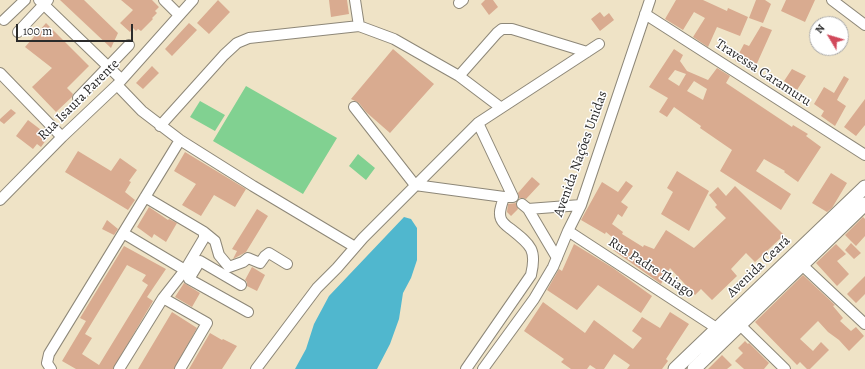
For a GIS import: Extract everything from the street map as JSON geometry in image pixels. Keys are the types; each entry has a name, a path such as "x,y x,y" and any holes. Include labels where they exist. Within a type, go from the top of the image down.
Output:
{"main road":[{"name":"Avenida Ceará","path":"675,369 865,187"},
{"name":"Avenida Ceará","path":"694,369 863,208"}],"street":[{"path":"4,20 25,0"},
{"path":"164,0 179,15"},
{"name":"Rua Isaura Parente","path":"0,200 119,82 193,0"},
{"path":"355,0 359,26"},
{"name":"Avenida Nações Unidas","path":"483,369 534,299 557,258 581,204 650,0"},
{"path":"832,0 865,25"},
{"path":"18,32 44,2 109,67 142,111 160,126 180,140 354,247"},
{"name":"Travessa Caramuru","path":"645,14 865,155"},
{"path":"160,126 224,54 238,43 249,38 359,26 394,39 459,76 500,107"},
{"path":"459,76 502,29 512,29 587,52"},
{"path":"256,369 317,288 354,247 478,123 500,107 599,44"},
{"path":"78,98 129,45"},
{"path":"0,73 62,137"},
{"path":"354,107 415,185 516,201 581,204"},
{"path":"478,123 516,201 557,258"},
{"path":"48,367 49,354 180,140"},
{"path":"145,197 204,232 215,241 219,255 229,267 243,262 248,258 260,263 269,253 288,264"},
{"path":"466,369 531,275 534,261 532,249 504,224 501,219 500,212 516,201"},
{"name":"Rua Padre Thiago","path":"568,231 718,329"},
{"path":"204,232 204,238 189,279 248,312"},
{"path":"123,233 185,270"},
{"path":"119,369 163,298 185,270 197,259"},
{"path":"197,259 241,286"},
{"path":"802,265 865,324"},
{"path":"163,298 207,323 180,369"},
{"path":"740,324 785,369"}],"green space":[{"path":"246,86 337,138 303,194 213,141"},
{"path":"200,101 225,115 215,131 190,117"},
{"path":"358,154 375,168 366,180 349,166"}],"water":[{"path":"404,217 411,219 417,228 417,260 411,278 403,293 399,319 390,344 377,369 295,369 306,349 314,324 329,296"}],"building":[{"path":"60,0 84,0 118,33 111,48"},
{"path":"121,0 152,0 159,7 155,11 157,13 152,18 153,19 141,31 138,29 136,31 133,28 130,32 120,23 133,10"},
{"path":"218,0 230,12 209,34 197,23"},
{"path":"329,0 347,0 349,14 331,17"},
{"path":"485,0 493,0 498,7 489,15 481,4"},
{"path":"676,0 703,0 727,11 728,8 748,17 740,36 717,27 708,47 693,37 705,18 694,12 683,30 665,19"},
{"path":"756,0 765,0 771,4 763,23 749,18"},
{"path":"786,0 815,0 805,22 781,11"},
{"path":"600,12 604,17 609,13 614,20 600,31 591,19"},
{"path":"46,23 89,66 67,88 73,94 72,97 56,112 32,87 52,68 25,47"},
{"path":"189,23 197,30 172,56 165,49"},
{"path":"761,26 772,30 754,70 735,61 744,44 749,46"},
{"path":"393,49 434,84 390,133 366,112 359,103 351,99"},
{"path":"674,49 683,55 680,61 687,71 708,80 717,68 730,76 726,83 792,127 793,125 808,134 806,136 821,147 798,182 784,172 785,171 764,159 756,171 791,194 781,210 720,171 732,150 700,128 701,126 674,107 667,117 659,112 668,98 649,87","holes":["675,70 686,74 679,86 668,79","694,81 707,89 703,100 687,91"]},
{"path":"152,66 159,73 143,89 136,83"},
{"path":"792,69 806,76 797,90 784,81"},
{"path":"844,76 849,79 839,96 834,93"},
{"path":"824,87 839,96 837,100 846,106 835,126 821,116 824,111 814,104"},
{"path":"865,99 865,125 856,136 844,127"},
{"path":"11,109 16,113 4,124 0,121 0,119"},
{"path":"28,120 49,136 41,147 37,144 33,149 16,136"},
{"path":"78,151 111,171 120,158 137,170 129,181 131,182 125,192 135,200 128,210 65,172"},
{"path":"185,152 246,189 235,207 214,195 201,216 182,205 196,184 174,171"},
{"path":"677,171 709,191 689,231 661,214 673,192 667,188"},
{"path":"831,173 847,183 832,208 827,212 812,203"},
{"path":"532,177 540,184 526,199 519,198 518,193"},
{"path":"626,181 633,186 621,202 628,207 622,217 618,214 612,224 623,232 622,234 643,247 644,245 654,249 666,230 694,248 726,218 715,207 717,205 709,195 718,187 726,196 735,186 784,235 755,262 746,253 731,269 737,276 712,300 701,289 695,295 670,268 661,284 613,250 618,242 606,232 605,234 581,220 602,182 618,192"},
{"path":"516,203 518,209 511,216 507,212 508,204"},
{"path":"149,207 168,220 169,219 177,223 166,242 154,234 152,238 137,227"},
{"path":"257,209 268,216 246,252 233,259 237,251 232,249"},
{"path":"863,217 865,219 865,236 856,246 845,235"},
{"path":"107,220 118,229 114,235 102,229"},
{"path":"851,243 861,253 854,259 845,250"},
{"path":"574,244 613,268 652,296 641,313 598,285 577,310 547,290 559,269 562,271"},
{"path":"836,244 846,254 837,261 849,274 837,286 816,263"},
{"path":"124,246 166,269 147,297 153,301 113,369 76,369 62,361 86,321 80,318","holes":["127,265 146,275 142,281 148,285 99,365 82,354 92,338 85,334"]},
{"path":"252,267 265,275 257,291 247,286 247,282 245,280"},
{"path":"803,275 835,305 833,306 843,318 840,321 851,331 856,327 864,336 849,351 818,321 800,339 813,351 821,342 829,350 810,369 807,369 800,362 797,365 755,322"},
{"path":"865,276 865,294 856,303 847,294"},
{"path":"184,283 200,293 192,307 175,297"},
{"path":"543,302 585,333 594,320 633,349 642,338 632,331 642,317 660,328 670,312 689,324 666,359 668,361 662,369 627,369 630,365 614,354 604,369 596,369 590,365 587,369 571,369 561,362 564,359 524,331"},
{"path":"172,312 197,328 174,369 138,369"},
{"path":"210,333 237,346 222,369 189,369"},
{"path":"745,341 748,344 749,343 769,363 764,369 744,369 735,361 743,353 738,348"},
{"path":"722,355 732,365 727,369 708,369"}]}
